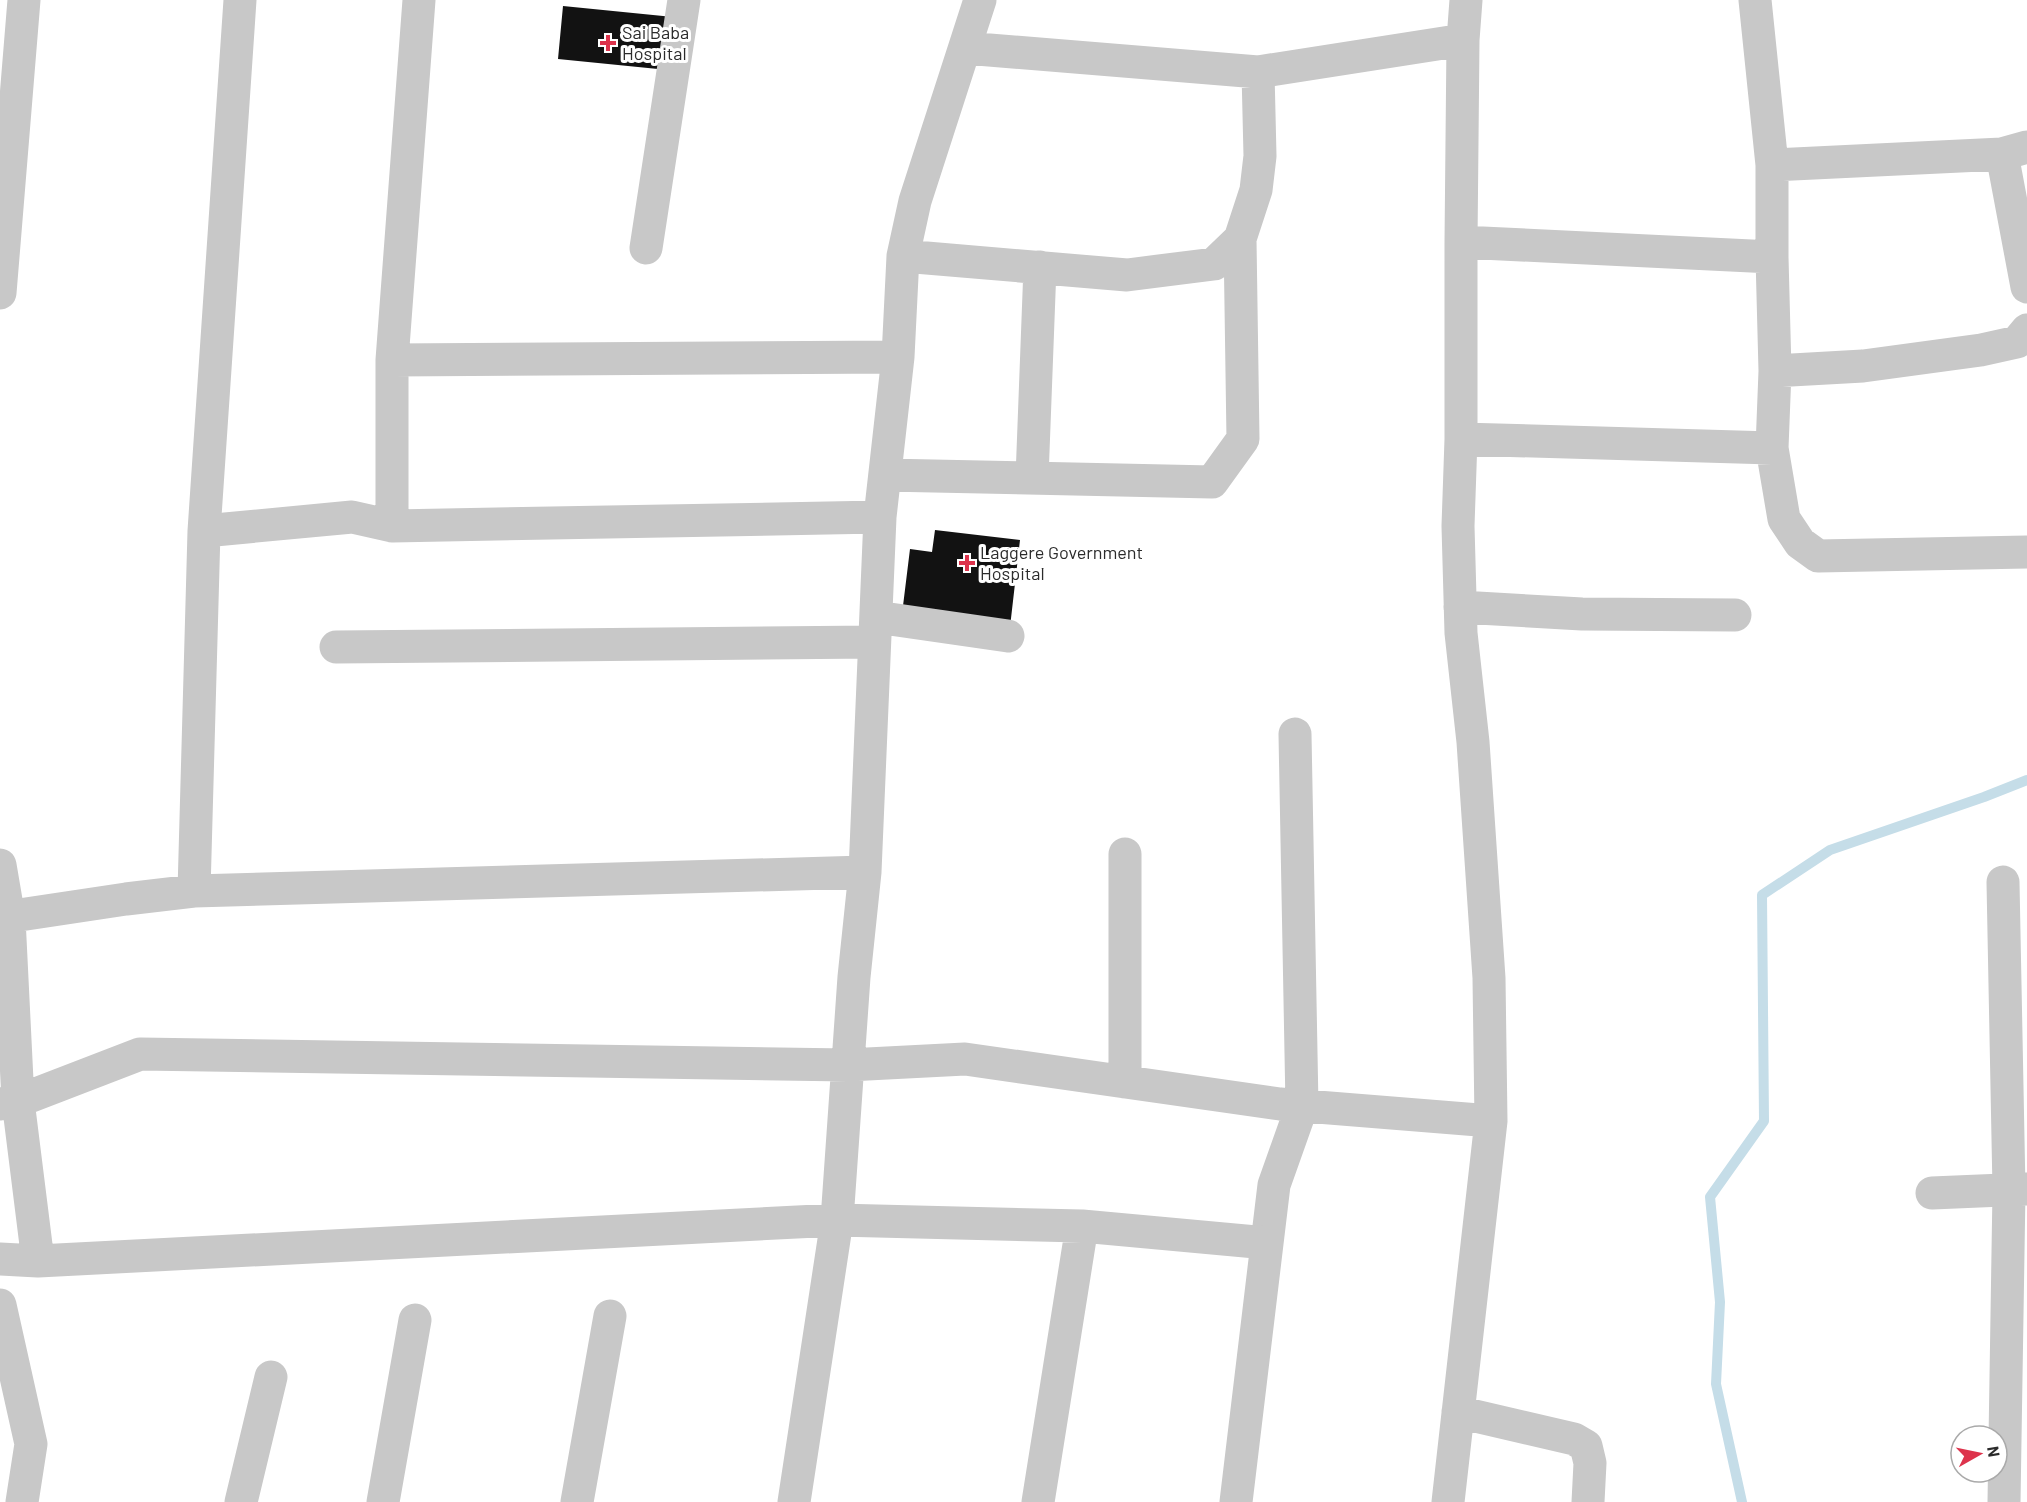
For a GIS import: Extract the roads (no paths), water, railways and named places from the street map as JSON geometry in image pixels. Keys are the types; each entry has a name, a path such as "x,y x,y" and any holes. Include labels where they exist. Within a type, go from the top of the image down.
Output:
{"street":[{"path":"0,293 24,0"},
{"path":"194,891 204,531 240,0"},
{"path":"392,526 392,360 419,0"},
{"path":"646,248 684,0"},
{"path":"794,1502 837,1220 854,977 865,872 880,517 898,357 903,256 915,201 981,0"},
{"path":"1448,1502 1491,1121 1489,978 1473,742 1461,633 1458,526 1461,439 1463,40 1466,0"},
{"path":"1755,0 1772,165 1775,371 1772,448 1784,519 1800,543 1818,556 2027,552"},
{"path":"965,48 1257,72 1463,40"},
{"path":"885,475 1212,482 1243,439 1240,239 1256,190 1260,156 1257,72"},
{"path":"1772,165 2014,150 2027,287"},
{"path":"903,256 1127,275 1214,264 1240,239"},
{"path":"1461,242 1772,257"},
{"path":"1032,478 1040,267"},
{"path":"1775,371 1863,366 1981,350 2017,342 2027,330"},
{"path":"392,360 898,357"},
{"path":"1461,439 1772,448"},
{"path":"204,531 352,516 392,526 880,517"},
{"path":"1460,607 1582,614 1735,615"},
{"path":"336,647 875,630 1008,636"},
{"path":"1236,1502 1274,1185 1302,1106 1295,734"},
{"path":"1125,854 1125,1082"},
{"path":"0,865 5,918 9,1102 38,1261"},
{"path":"5,918 126,898 194,891 865,872"},
{"path":"2002,882 2018,1190 2004,1502"},
{"path":"9,1102 140,1054 848,1065 965,1059 1302,1106 1491,1121"},
{"path":"1932,1193 2018,1190"},
{"path":"0,1259 38,1261 837,1220 1082,1226 1267,1243"},
{"path":"1038,1502 1082,1226"},
{"path":"0,1305 31,1444 22,1502"},
{"path":"577,1502 610,1316"},
{"path":"383,1502 415,1320"},
{"path":"241,1502 271,1377"},
{"path":"1458,1412 1574,1439 1586,1446 1590,1463 1588,1502"}],"waterway":[{"path":"1742,1502 1716,1384 1720,1302 1710,1197 1764,1121 1762,895 1830,850 2027,780"}],"place":[{"name":"Sai Baba Hospital","path":"608,43"},
{"name":"Laggere Government Hospital","path":"967,563"}]}
